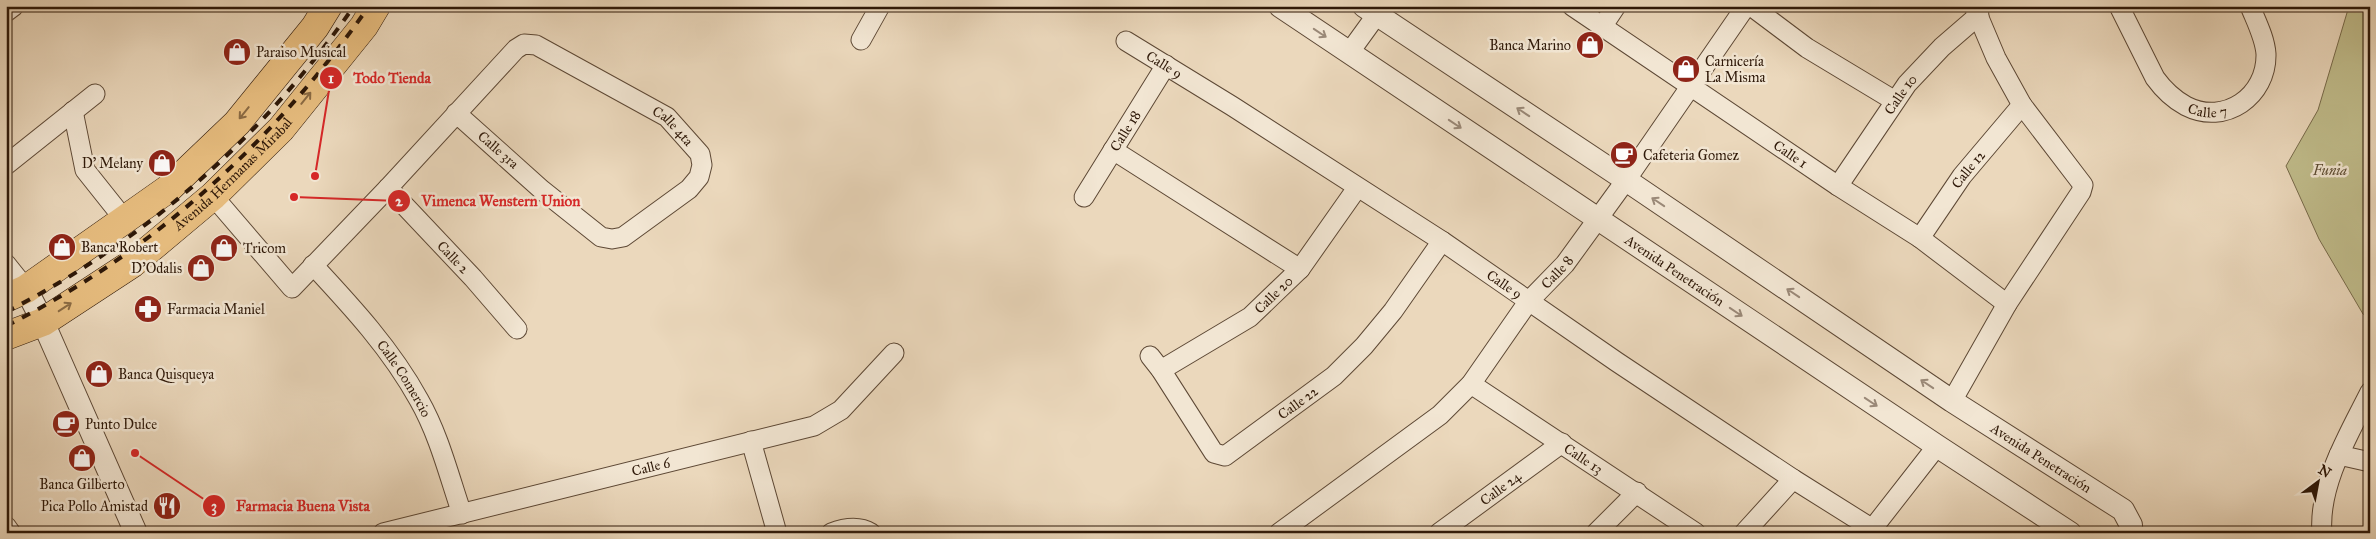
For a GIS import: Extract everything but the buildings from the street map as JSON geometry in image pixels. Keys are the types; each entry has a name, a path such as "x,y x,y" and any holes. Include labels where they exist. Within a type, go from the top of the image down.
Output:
{"main road":[{"path":"16,293 168,188 237,123 315,27 328,6"},
{"name":"Avenida Hermanas Mirabal","path":"6,336 43,322 132,263 213,196 281,129 364,26 376,6"}],"street":[{"path":"6,12 14,6"},
{"path":"861,40 880,6"},
{"name":"Avenida Penetración","path":"1280,6 1596,219 2070,533"},
{"name":"Calle 1","path":"1572,6 1838,186 1920,238 2007,304"},
{"path":"1602,27 1616,6"},
{"name":"Calle 8","path":"1278,533 1440,414 1470,384 1528,302 1565,264 1626,180 1746,6"},
{"path":"1751,6 1807,48 1895,101"},
{"name":"Calle 7","path":"2119,6 2155,78 2164,90 2188,107 2218,112 2236,107 2250,98 2262,80 2266,53 2263,38 2250,6"},
{"path":"1349,53 1375,9"},
{"name":"Avenida Penetración","path":"1375,9 1952,400 2123,510 2132,525 2130,533"},
{"path":"1952,400 2007,304 2081,192 2083,185 2022,105 1996,58 1977,11"},
{"name":"Calle 10","path":"1838,186 1907,84 1977,11"},
{"name":"Calle 9","path":"1126,42 1166,65 1442,241 1528,302 1793,479 1876,531"},
{"name":"Calle 4ta","path":"456,113 516,49 524,44 536,45 667,117 700,154 702,165 699,177 689,189 623,237 612,239"},
{"name":"Calle 18","path":"1084,198 1166,65"},
{"path":"6,165 95,94"},
{"name":"Calle 12","path":"1920,238 1962,176 2022,105"},
{"path":"73,111 85,170 124,220"},
{"path":"213,196 292,288 388,188 456,113"},
{"name":"Calle 3ra","path":"456,113 590,230 600,237 612,239"},
{"path":"1113,150 1300,269"},
{"name":"Calle 2","path":"388,188 473,278 517,329"},
{"name":"Calle 20","path":"1155,363 1250,316 1300,269 1357,188"},
{"name":"Calle 22","path":"1155,363 1214,453 1225,456 1334,376 1364,346 1393,311 1442,241"},
{"path":"6,264 16,293 43,322 136,533"},
{"name":"Calle Comercio","path":"313,265 394,359 420,401 441,450 462,514"},
{"name":"Calle 6","path":"383,533 814,426 841,410 894,353"},
{"name":"Calle 13","path":"1470,384 1637,492 1696,533"},
{"path":"2322,533 2321,522 2330,479 2339,455 2370,392"},
{"path":"751,441 777,533"},
{"name":"Calle 24","path":"1439,533 1562,443"},
{"path":"1876,531 1937,446"},
{"path":"2339,455 2370,462"},
{"path":"1744,533 1793,479"},
{"path":"1596,533 1637,492"},
{"path":"6,526 12,533"},
{"path":"831,533 846,528 865,529 870,533"}],"green space":[{"name":"Funia","path":"2349,6 2370,6 2370,319 2363,314 2319,239 2286,166 2318,110"}],"railway":[{"path":"6,312 58,284 107,252 154,218 199,181 242,141 281,99 319,54 354,6"},
{"path":"6,326 60,297 111,264 160,228 207,189 252,147 294,102 333,55 369,6"}],"place":[{"name":"Banca Marino","path":"1590,45"},
{"name":"Paraiso Musical","path":"237,52"},
{"name":"Carnicería La Misma","path":"1686,69"},
{"name":"Cafeteria Gomez","path":"1624,155"},
{"name":"D' Melany","path":"162,163"},
{"name":"Todo Tienda","path":"315,176"},
{"name":"Vimenca Wenstern Union","path":"294,197"},
{"name":"Banca Robert","path":"62,247"},
{"name":"Tricom","path":"224,248"},
{"name":"D'Odalis","path":"201,268"},
{"name":"Farmacia Maniel","path":"148,309"},
{"name":"Banca Quisqueya","path":"99,374"},
{"name":"Punto Dulce","path":"66,424"},
{"name":"Farmacia Buena Vista","path":"135,453"},
{"name":"Banca Gilberto","path":"82,458"},
{"name":"Pica Pollo Amistad","path":"167,506"}]}
